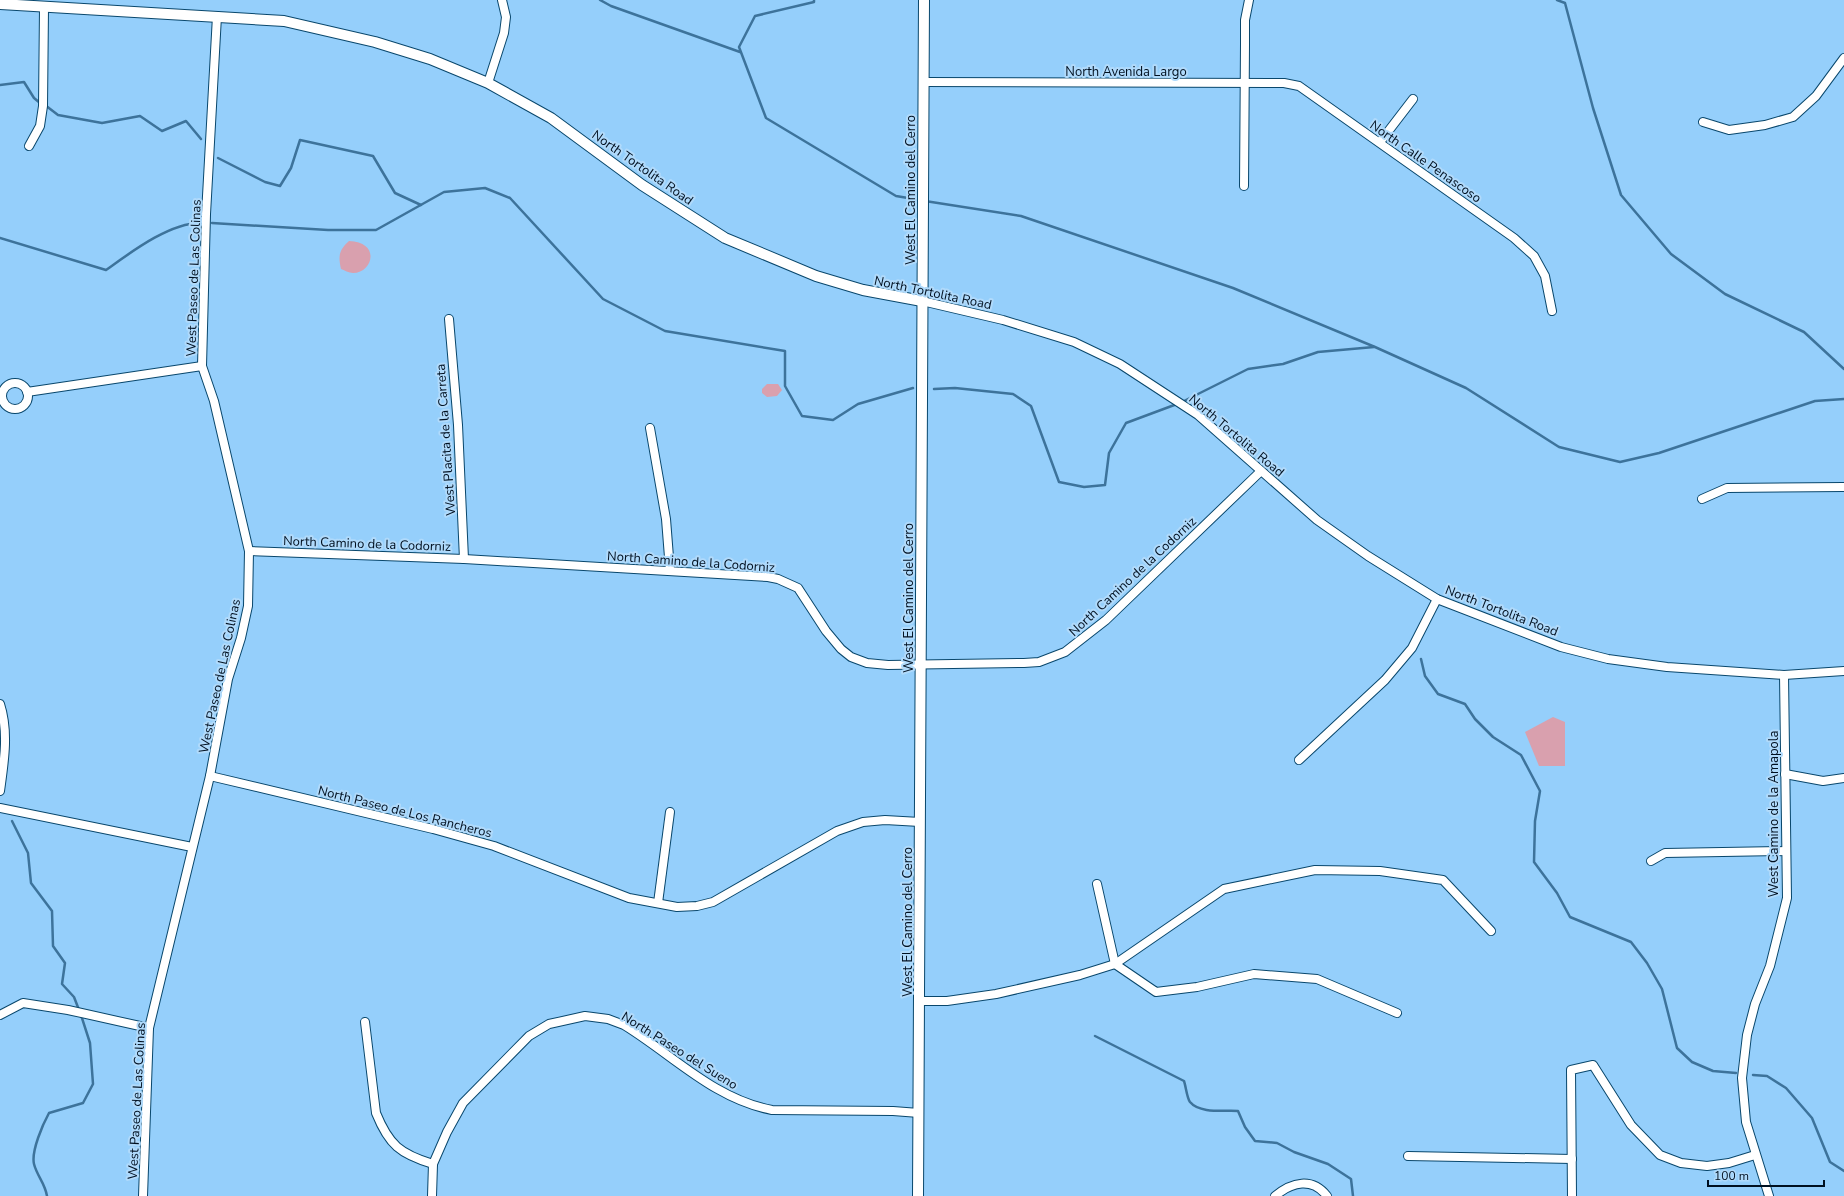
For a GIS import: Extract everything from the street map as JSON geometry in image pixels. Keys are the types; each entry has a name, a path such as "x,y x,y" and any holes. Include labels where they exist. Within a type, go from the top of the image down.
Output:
{"street":[{"path":"488,82 504,33 506,17 502,0"},
{"name":"West El Camino del Cerro","path":"918,1196 924,0"},
{"path":"1244,186 1244,84 1246,20 1249,0"},
{"name":"North Tortolita Road","path":"0,4 44,8 217,16 284,21 375,42 430,59 488,82 551,118 642,185 726,238 816,276 863,290 922,301 1003,320 1074,342 1120,364 1198,416 1317,520 1368,556 1437,600 1561,647 1608,659 1667,667 1784,675"},
{"path":"29,146 40,126 43,106 44,8"},
{"name":"West Paseo de Las Colinas","path":"143,1196 149,1028 210,776 228,679 241,638 248,606 249,551 214,401 202,366 206,214 217,16"},
{"path":"1703,122 1729,130 1765,125 1793,117 1816,96 1844,58"},
{"name":"North Avenida Largo","path":"924,82 1244,84"},
{"name":"North Calle Penascoso","path":"1244,84 1284,83 1299,86 1514,238 1534,256 1545,276 1552,311"},
{"path":"1380,142 1413,98"},
{"name":"West Placita de la Carreta","path":"449,320 458,426 464,559"},
{"path":"28,392 202,366"},
{"path":"650,428 666,519 670,570"},
{"name":"North Camino de la Codorniz","path":"249,551 464,559 670,570 778,578 798,588 826,631 841,649 851,657 867,663 888,665 921,665 1038,662 1065,652 1111,615 1261,471"},
{"path":"1702,499 1727,488 1844,487"},
{"path":"1299,760 1385,680 1412,648 1437,600"},
{"path":"1784,675 1844,671"},
{"name":"West Camino de la Amapola","path":"1769,1196 1755,1155 1746,1122 1742,1078 1744,1054 1750,1023 1770,966 1787,898 1784,675"},
{"path":"0,704 6,753 0,791"},
{"path":"1785,774 1823,781 1844,778"},
{"name":"North Paseo de Los Rancheros","path":"210,776 455,835 494,846 629,898 677,907 697,906 712,902 837,831 863,822 885,820 920,822"},
{"path":"0,808 192,847"},
{"path":"658,903 670,812"},
{"path":"1651,861 1665,853 1786,852"},
{"path":"919,1001 947,1001 996,994 1080,975 1115,964 1224,889 1315,870 1380,871 1443,880 1491,931"},
{"path":"1097,884 1115,964 1156,992 1197,987 1254,974 1317,979 1397,1013"},
{"path":"0,1015 24,1003 68,1010 149,1028"},
{"name":"North Paseo del Sueno","path":"432,1196 433,1164 447,1132 463,1103 529,1036 549,1024 585,1016 608,1019 624,1025 714,1088 752,1106 772,1110 893,1111 919,1113"},
{"path":"365,1022 376,1113 382,1126 394,1146 406,1155 433,1164"},
{"path":"1572,1196 1571,1070 1593,1065 1631,1125 1660,1155 1681,1163 1707,1166 1729,1163 1755,1155"},
{"path":"1408,1156 1572,1159"},
{"path":"1275,1196 1286,1187 1299,1182 1312,1184 1327,1196"}],"shaded area":[{"path":"349,241 366,246 370,252 369,263 360,272 351,273 341,269 341,250"},
{"path":"767,384 778,384 782,390 777,396 767,397 762,393 762,389"},
{"path":"1553,717 1565,722 1565,766 1539,766 1525,732"}],"waterway":[{"path":"600,0 611,6 740,52"},
{"path":"814,0 814,2 755,16 739,47 766,118 896,196 920,200"},
{"path":"1557,0 1565,3 1593,108 1621,195 1671,254 1725,294 1804,332 1844,369"},
{"path":"0,85 24,82 34,98 40,103"},
{"path":"45,105 58,115 102,123 140,116 162,131 186,121 201,139"},
{"path":"218,158 265,182 280,186 291,168 300,140 373,156 395,193 421,205"},
{"path":"212,223 328,230 376,230 444,192 485,188 510,198 603,299 665,331 785,351 785,386 802,416 833,420 858,404 913,388"},
{"path":"925,201 1021,216 1233,288 1375,347 1466,388 1559,447 1620,462 1659,453 1815,401 1844,399"},
{"path":"0,238 106,270 150,240 163,233 188,224 200,223"},
{"path":"1182,402 1248,369 1283,364 1318,352 1374,347"},
{"path":"934,389 955,388 1013,394 1031,406 1059,482 1084,487 1105,485 1109,453 1126,423 1177,404"},
{"path":"1421,659 1425,676 1438,694 1465,704 1475,719 1493,737 1521,755 1540,791 1535,821 1534,862 1557,893 1570,917 1631,942 1647,963 1662,989 1677,1048 1692,1062 1713,1071 1736,1073"},
{"path":"12,821 28,853 31,883 52,911 53,946 65,963 62,984 74,997 79,1010"},
{"path":"47,1196 45,1187 34,1164 34,1152 41,1131 49,1113 83,1103 93,1084 90,1043 81,1015"},
{"path":"1095,1036 1184,1081 1187,1095 1190,1102 1194,1106 1206,1110 1238,1111 1245,1127 1255,1141 1277,1143 1294,1152 1328,1164 1351,1179 1353,1196"},
{"path":"1753,1075 1767,1076 1786,1088 1812,1118 1830,1162 1844,1171"}]}
